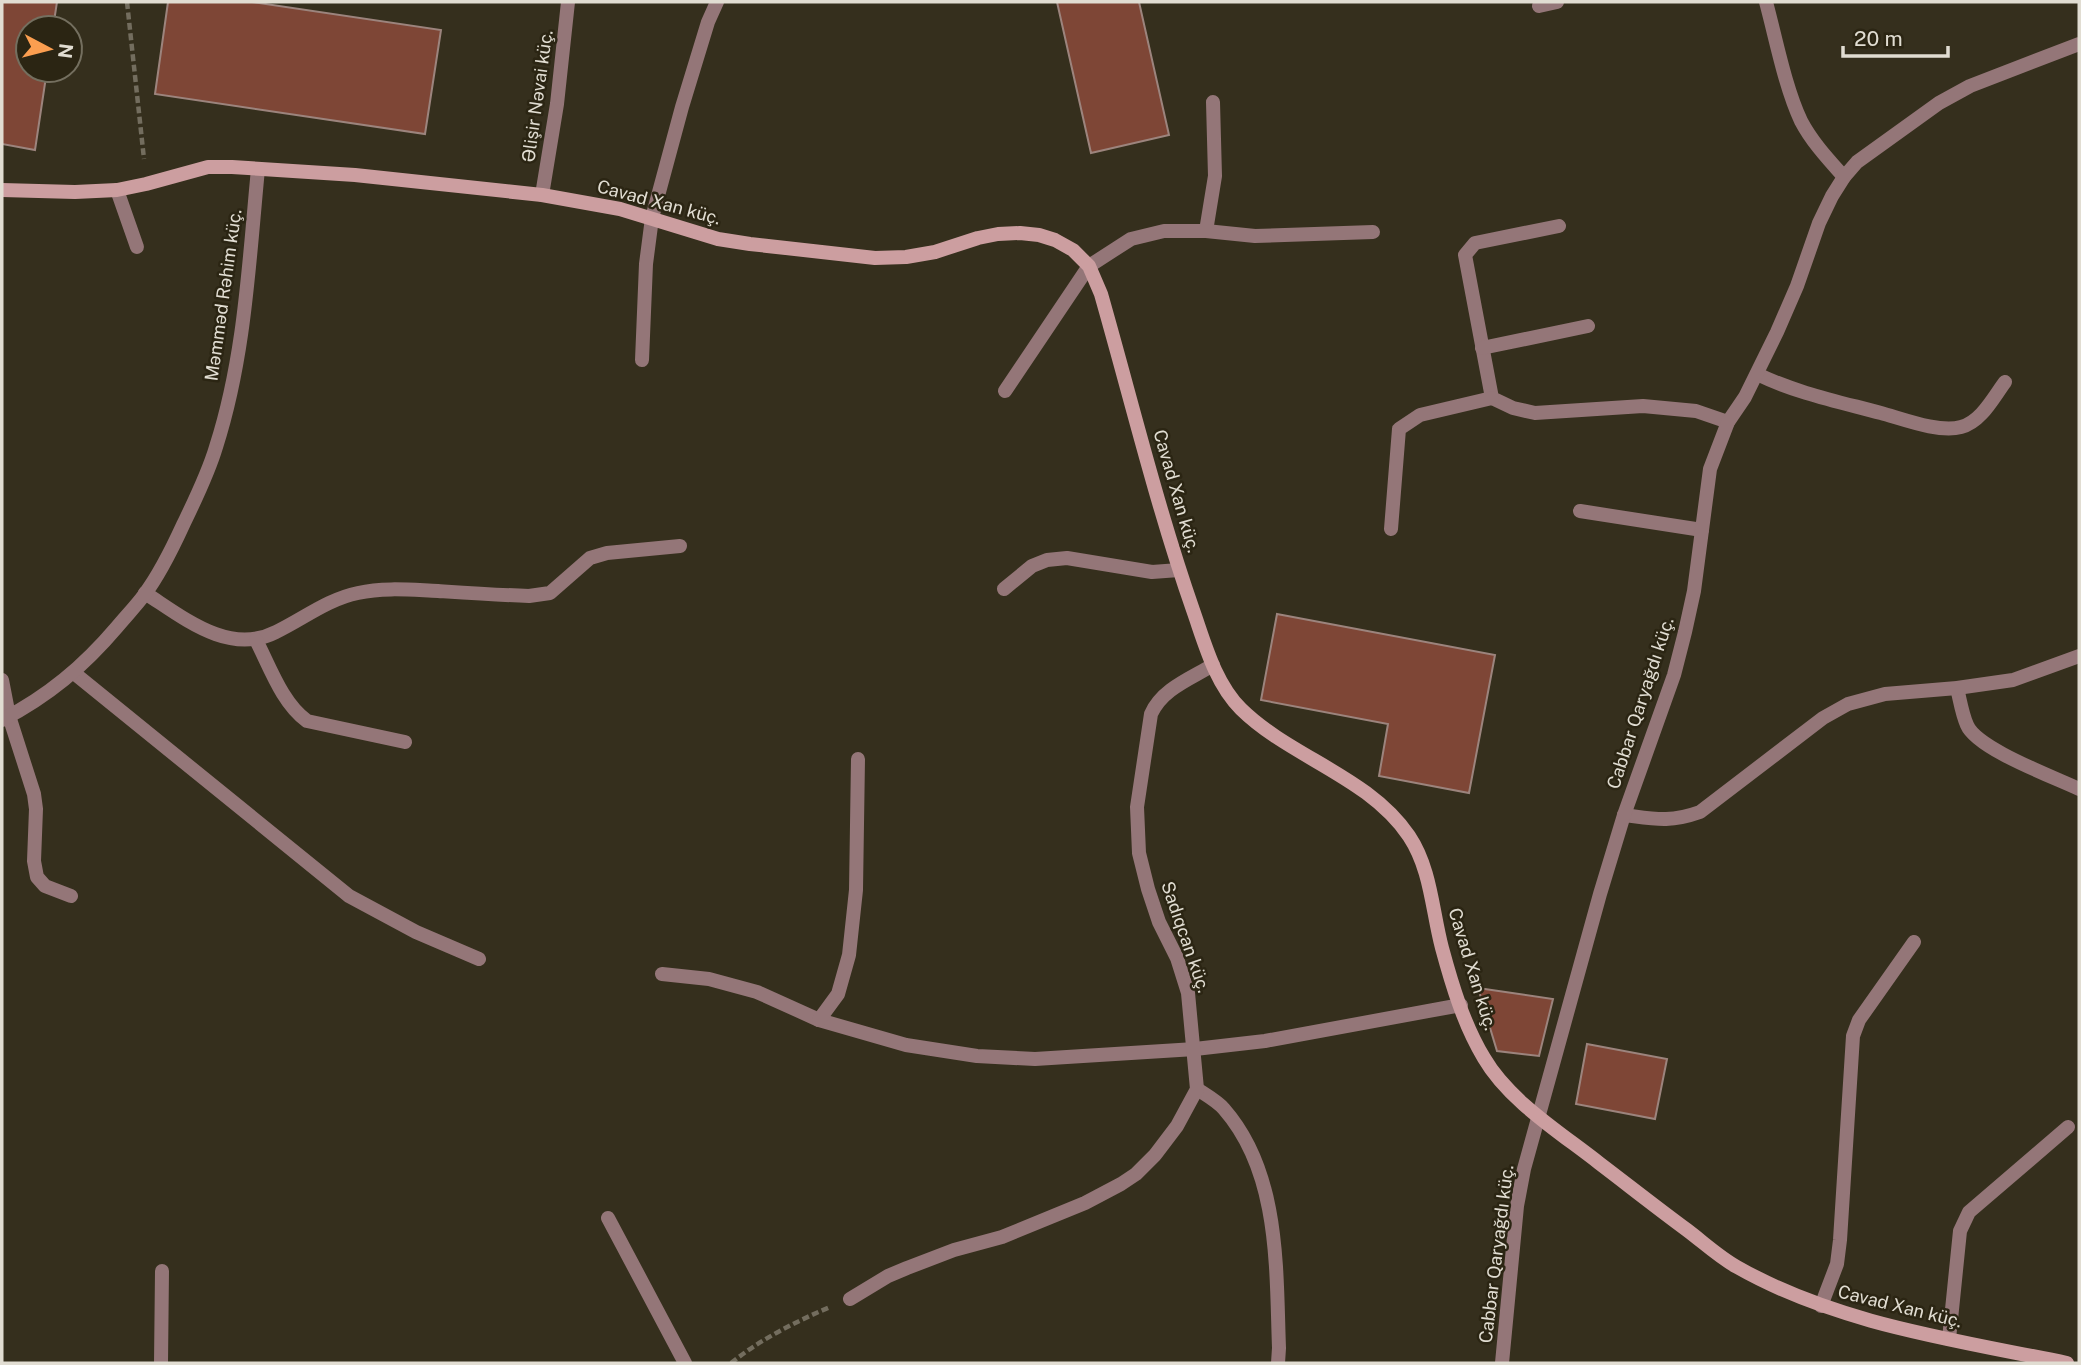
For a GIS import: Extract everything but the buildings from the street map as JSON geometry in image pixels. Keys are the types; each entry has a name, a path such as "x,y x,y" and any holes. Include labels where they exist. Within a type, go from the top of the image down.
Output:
{"street":[{"name":"Əlişir Nəvai küç.","path":"542,195 559,90 568,2"},
{"path":"642,360 646,264 652,218 682,107 717,2"},
{"path":"1538,6 1557,2"},
{"path":"1766,2 1801,121 1819,149 1844,177"},
{"name":"Cabbar Qaryağdı küç.","path":"1502,1363 1517,1206 1524,1169 1624,815 1683,643 1694,591 1710,469 1728,422 1757,374 1797,286 1819,223 1832,196 1857,162 1939,103 1970,86 2079,44"},
{"path":"1206,231 1215,176 1213,102"},
{"name":"Cavad Xan küç.","path":"2,190 117,190 208,167 258,169 542,195 591,203 652,218 718,239 875,258 906,257 998,234 1020,233 1055,240 1073,250 1089,266 1101,294 1179,570 1213,665 1239,707 1262,727 1370,796 1409,836 1420,855 1427,877 1442,948 1461,1006 1485,1061 1499,1079 1538,1116 1735,1266 1821,1306 1864,1319 2067,1363"},
{"name":"Məmməd Rəhim küç.","path":"5,718 52,691 74,673 145,593 171,551 197,496 216,447 234,375 243,322 258,169"},
{"path":"117,190 137,247"},
{"path":"1492,398 1465,256 1475,243 1559,226"},
{"path":"1005,391 1089,266 1131,239 1164,231 1206,231 1255,236 1373,232"},
{"path":"1482,348 1588,326"},
{"path":"1757,374 1799,391 1934,427 1959,428 1975,421 2006,382"},
{"path":"1391,529 1399,429 1420,415 1492,398 1513,408 1535,413 1643,405 1696,411 1728,422"},
{"path":"1580,511 1702,530"},
{"path":"145,593 203,630 228,638 256,640 276,632 309,612 357,593 396,589 529,596 550,593 590,558 607,553 680,546"},
{"path":"1004,589 1032,566 1047,560 1067,558 1152,572 1179,570"},
{"path":"256,640 289,703 307,720 405,742"},
{"path":"1624,815 1663,820 1700,813 1823,718 1848,704 1885,694 2013,680 2079,656"},
{"name":"Sadıqcan küç.","path":"1198,1089 1188,993 1177,958 1159,922 1148,889 1139,853 1137,807 1151,714 1156,702 1166,692 1213,665"},
{"path":"74,673 349,896 416,932 479,959"},
{"path":"2,680 5,718 36,809 34,861 37,877 45,886 71,895"},
{"path":"1957,688 1967,726 1974,736 1990,748 2079,789"},
{"path":"819,1020 838,994 849,954 856,890 858,759"},
{"path":"1821,1306 1837,1264 1840,1240 1853,1036 1859,1020 1914,942"},
{"path":"662,974 709,979 757,992 819,1020 906,1045 977,1056 1035,1059 1195,1049 1265,1041 1461,1006"},
{"path":"850,1299 888,1276 954,1250 1002,1237 1085,1203 1121,1184 1156,1156 1198,1089 1222,1107 1243,1135 1266,1193 1276,1252 1278,1363"},
{"path":"1949,1339 1960,1231 1969,1212 2068,1127"},
{"path":"608,1218 685,1363"},
{"path":"161,1363 162,1271"}],"path":[{"path":"127,2 146,184"},
{"path":"731,1363 760,1342 791,1325 850,1299"}]}
